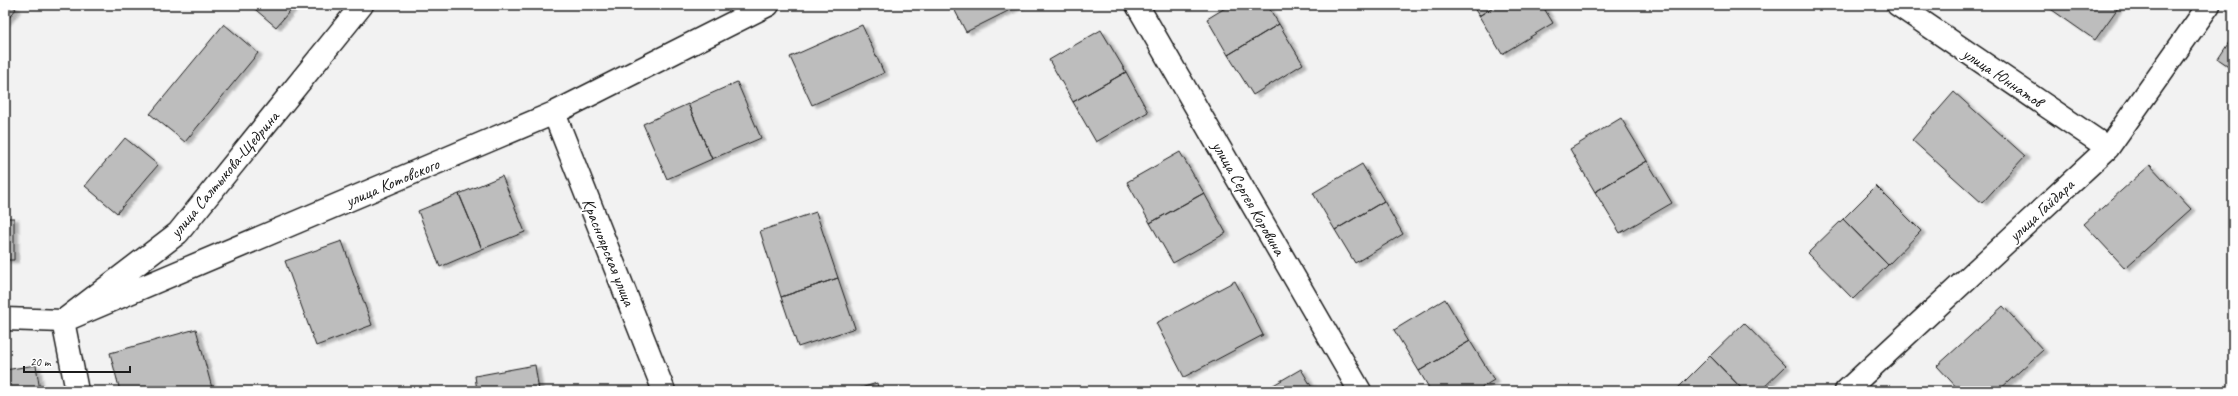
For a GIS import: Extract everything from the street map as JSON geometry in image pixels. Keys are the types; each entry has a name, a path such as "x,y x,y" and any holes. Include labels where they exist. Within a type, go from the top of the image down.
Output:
{"street":[{"name":"улица Салтыкова-Щедрина","path":"63,321 178,233 362,5"},
{"name":"улица Котовского","path":"5,319 63,321 554,113 768,5"},
{"name":"улица Сергея Коровина","path":"1137,5 1360,391"},
{"name":"улица Юннатов","path":"1898,5 2108,148"},
{"name":"улица Гайдара","path":"1846,391 2108,148 2209,5"},
{"name":"Красноярская улица","path":"554,113 664,391"},
{"path":"63,321 77,391"}],"building":[{"path":"5,5 11,5 16,9 5,23"},
{"path":"250,5 295,5 276,27"},
{"path":"952,5 1020,5 966,32"},
{"path":"1230,5 1267,5 1279,24 1228,55 1207,19"},
{"path":"1472,5 1496,5 1479,16"},
{"path":"1496,5 1542,5 1553,23 1502,54 1479,16"},
{"path":"2045,5 2120,5 2095,40"},
{"path":"224,24 258,53 185,142 150,114"},
{"path":"1279,24 1303,64 1253,95 1228,55"},
{"path":"862,25 884,73 812,105 790,57"},
{"path":"1101,30 1126,72 1073,102 1049,60"},
{"path":"2233,36 2233,69 2218,59"},
{"path":"1126,72 1148,112 1096,142 1073,102"},
{"path":"737,82 761,138 712,159 688,104"},
{"path":"1954,92 2025,156 1982,203 1912,140"},
{"path":"688,104 712,159 667,179 643,124"},
{"path":"1621,118 1647,161 1595,192 1570,149"},
{"path":"125,138 158,165 117,213 85,186"},
{"path":"1180,152 1204,193 1150,223 1127,182"},
{"path":"1647,161 1672,203 1620,233 1595,192"},
{"path":"1362,164 1384,201 1335,230 1313,193"},
{"path":"2150,165 2191,209 2125,268 2084,224"},
{"path":"502,176 525,232 482,249 459,194"},
{"path":"1876,186 1921,231 1888,265 1843,219"},
{"path":"1204,193 1226,233 1173,263 1150,223"},
{"path":"459,194 482,249 440,267 418,211"},
{"path":"1384,201 1403,234 1355,263 1335,230"},
{"path":"816,212 838,278 781,297 760,231"},
{"path":"5,218 14,218 14,260 5,260"},
{"path":"1843,219 1888,265 1853,299 1808,253"},
{"path":"342,241 372,325 316,346 285,261"},
{"path":"838,278 855,328 798,347 781,297"},
{"path":"1235,281 1263,335 1184,377 1156,323"},
{"path":"1445,299 1470,341 1419,371 1394,330"},
{"path":"2003,306 2043,350 1998,391 1960,391 1937,366"},
{"path":"1744,323 1786,366 1760,391 1744,391 1710,356"},
{"path":"196,329 212,388 199,391 120,391 110,353"},
{"path":"1470,341 1494,380 1476,391 1431,391 1419,371"},
{"path":"1710,356 1744,391 1679,391 1677,389"},
{"path":"36,365 40,391 5,391 5,370"},
{"path":"535,365 539,391 477,391 475,376"},
{"path":"1301,369 1314,391 1263,391"},
{"path":"877,383 879,391 851,391"}]}
